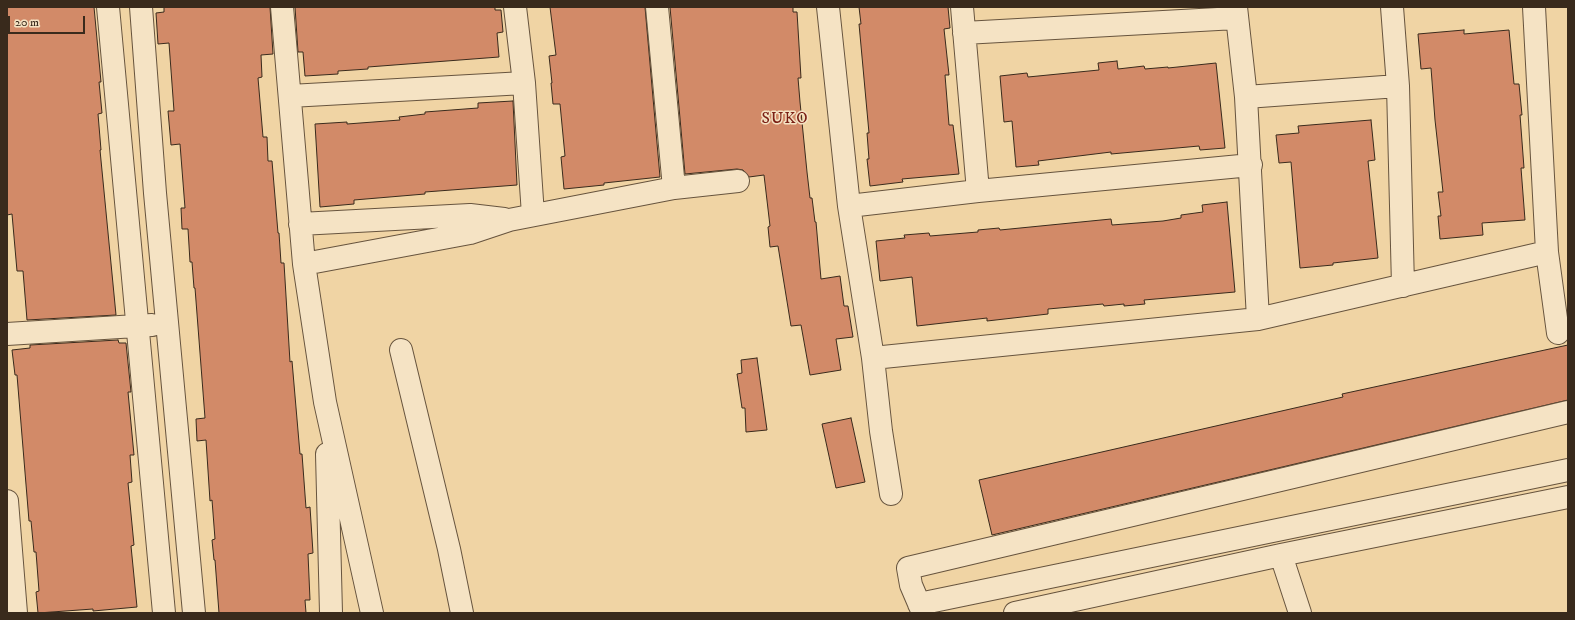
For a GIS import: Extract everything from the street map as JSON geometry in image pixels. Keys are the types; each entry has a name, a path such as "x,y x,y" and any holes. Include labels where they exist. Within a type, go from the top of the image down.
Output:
{"street":[{"path":"108,7 164,613"},
{"path":"141,7 167,324 194,613"},
{"path":"282,7 304,264 325,402 372,613"},
{"path":"515,7 524,83 533,215"},
{"path":"658,7 674,188"},
{"path":"828,7 849,206 873,358 881,431 891,494"},
{"path":"962,7 978,191"},
{"path":"1392,7 1398,86 1403,286"},
{"path":"1534,7 1547,252 1558,333"},
{"path":"964,33 1236,12 1246,98 1251,165 1258,319"},
{"path":"290,96 524,83"},
{"path":"1246,98 1398,86"},
{"path":"849,206 978,191 1251,165"},
{"path":"304,264 470,233 509,220 674,188 738,181"},
{"path":"300,224 470,215 509,220"},
{"path":"873,358 1258,319 1547,252"},
{"path":"7,334 167,324"},
{"path":"401,350 449,549 462,613"},
{"path":"325,402 331,613"},
{"path":"1568,412 908,568 911,585 921,609 1568,470"},
{"path":"1015,613 1281,555 1568,497"},
{"path":"7,501 16,613"},
{"path":"1281,555 1300,613"}],"building":[{"path":"7,7 94,7 101,82 99,82 102,113 98,114 100,150 116,315 27,320 23,271 17,271 12,214 7,215"},
{"path":"164,7 270,7 273,54 261,55 262,77 258,78 263,137 267,137 268,161 272,161 281,263 284,263 290,362 292,361 306,508 310,507 313,553 308,554 310,600 305,600 306,613 219,613 212,540 215,539 212,500 210,501 206,440 197,441 196,419 205,418 195,288 192,262 190,262 188,229 182,229 181,208 185,208 180,144 171,145 168,111 174,111 169,43 158,44 156,13 164,12"},
{"path":"295,7 495,7 495,10 501,10 503,32 497,33 499,57 368,67 368,69 338,71 338,74 305,76 303,52 298,52"},
{"path":"550,7 645,7 660,177 564,189 561,157 565,156 560,104 553,104 551,83 549,56 556,55"},
{"path":"670,7 793,7 793,12 797,12 801,78 798,78 800,102 810,198 812,198 816,222 821,279 840,276 844,306 848,306 853,337 836,339 841,370 810,375 801,325 791,326 778,246 770,247 768,227 770,226 764,175 749,177 743,170 737,169 685,174"},
{"path":"859,7 948,7 950,28 944,29 949,75 945,75 949,125 953,125 959,174 902,179 903,182 870,186 867,159 869,159 867,133 869,133 859,24 861,24"},
{"path":"1464,30 1464,34 1509,30 1514,84 1519,84 1522,115 1520,115 1524,168 1521,168 1525,220 1482,223 1483,235 1440,239 1438,216 1441,216 1438,192 1443,192 1431,68 1421,69 1418,34"},
{"path":"1117,61 1118,69 1144,66 1145,69 1168,68 1216,63 1225,148 1200,150 1199,146 1111,154 1111,152 1038,161 1039,165 1016,167 1012,121 1004,122 1000,76 1027,73 1028,77 1099,70 1098,63"},
{"path":"513,101 517,185 425,192 425,194 354,200 354,204 320,207 315,124 347,122 347,124 400,120 399,117 425,114 425,112 478,108 478,103"},
{"path":"1371,120 1375,160 1368,161 1378,258 1333,263 1333,265 1300,268 1291,162 1279,163 1276,135 1299,133 1298,126"},
{"path":"1227,202 1235,292 1144,300 1145,304 1124,306 1124,304 1104,306 1103,304 1048,309 1048,314 987,321 987,318 917,326 912,277 880,281 876,241 905,238 904,235 929,233 930,236 978,232 978,230 999,228 1000,230 1111,219 1112,225 1163,221 1181,218 1181,215 1203,212 1202,205"},
{"path":"118,340 119,343 126,343 131,392 128,392 134,455 130,455 132,482 128,483 134,545 131,546 137,607 93,611 93,609 38,613 36,592 39,591 36,552 34,552 31,521 29,521 17,375 15,375 12,350 30,348 30,345"},
{"path":"1568,345 1568,400 992,535 979,480 1343,397 1342,394"},
{"path":"757,358 767,430 746,432 745,408 742,408 737,374 742,373 741,360"},
{"path":"851,418 865,482 836,488 822,424"}],"district":[{"name":"SUKO","path":"785,120"}]}
